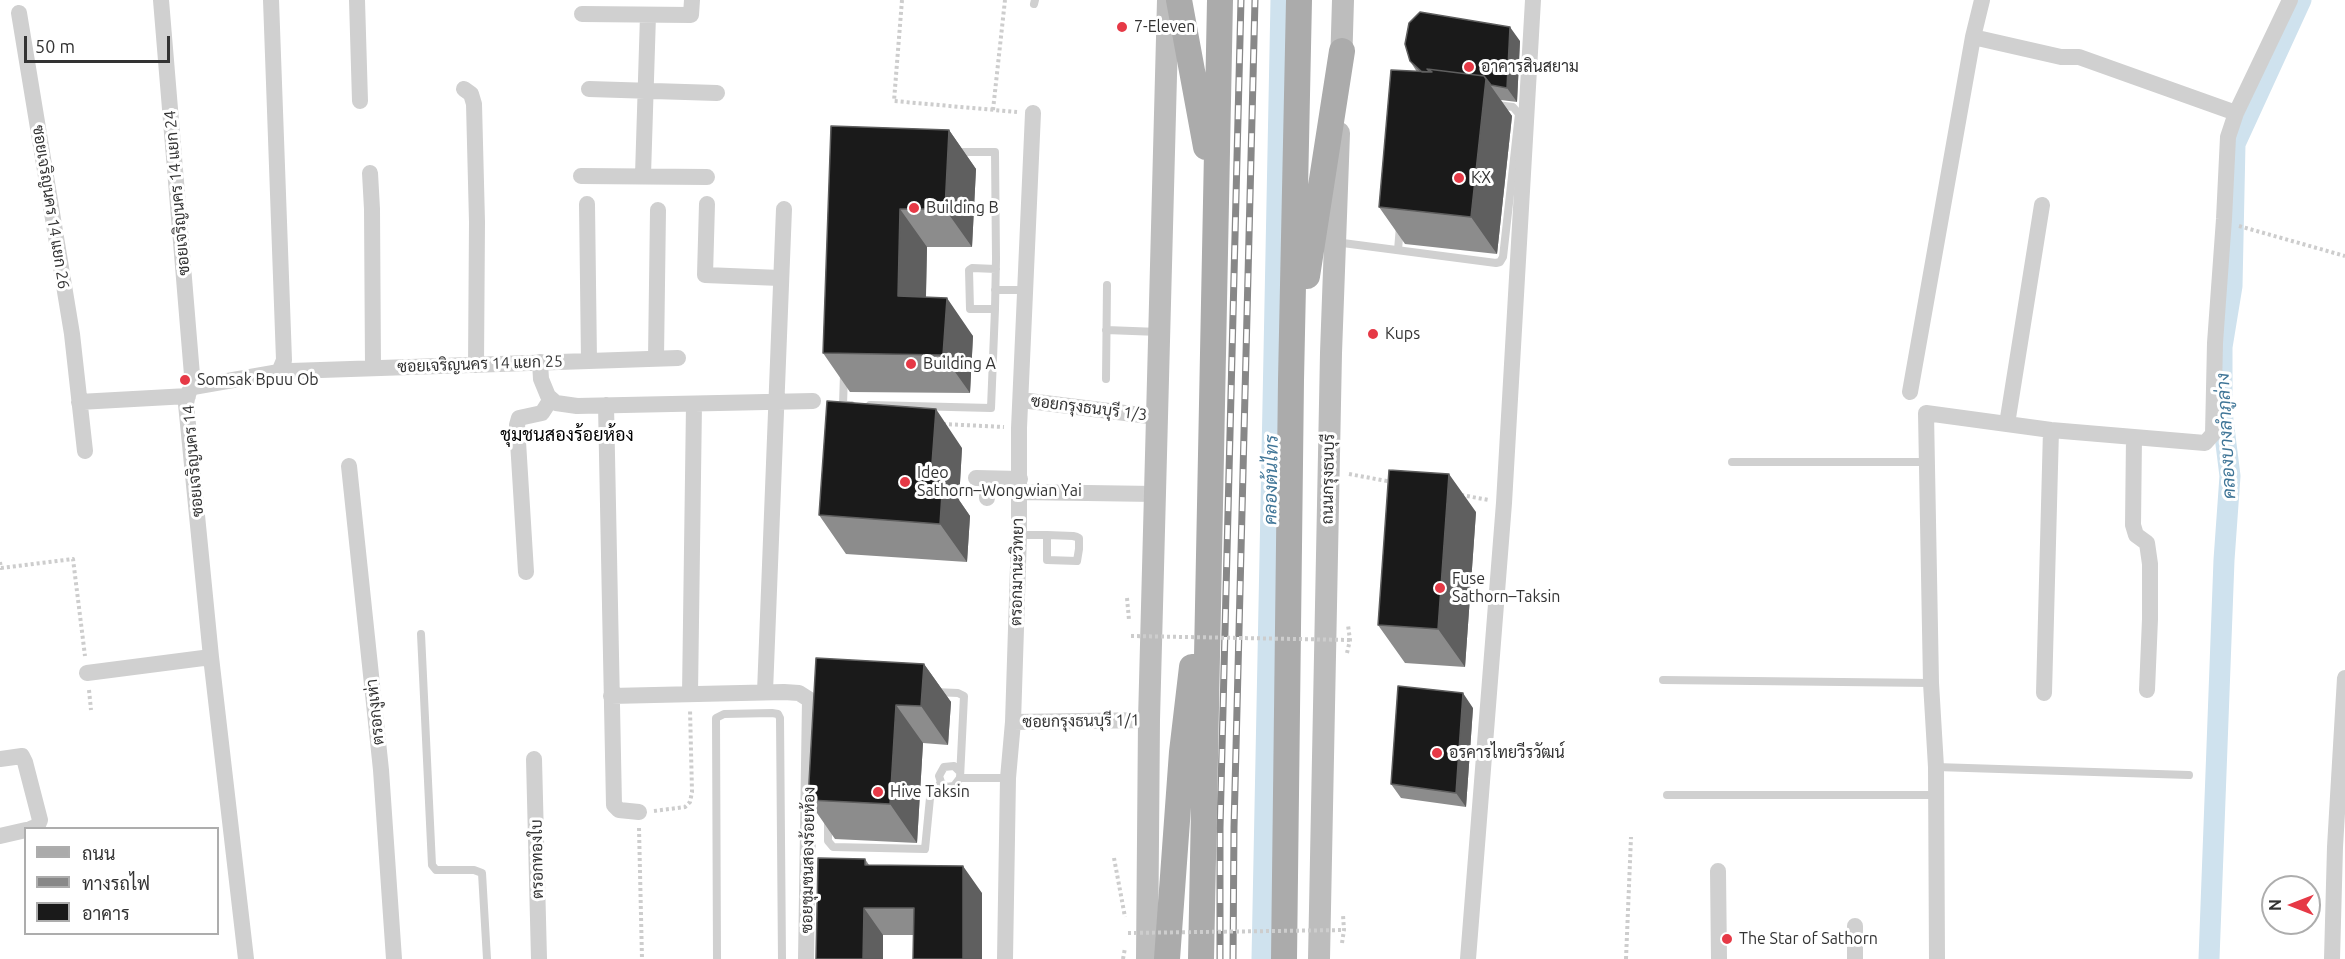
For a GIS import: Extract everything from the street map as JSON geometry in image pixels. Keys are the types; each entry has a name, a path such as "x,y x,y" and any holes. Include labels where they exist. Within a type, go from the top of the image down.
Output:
{"main road":[{"path":"1147,959 1149,720 1168,0"},
{"path":"1179,0 1216,194"},
{"path":"1201,959 1220,0"},
{"path":"1284,959 1291,380 1299,0"},
{"name":"ถนนกรุงธนบุรี","path":"1319,959 1329,470 1344,0"},
{"path":"1291,380 1342,51"},
{"path":"1167,959 1182,752 1191,670 1209,560"},
{"path":"1285,828 1296,959"}],"street":[{"name":"ซอยเจริญนคร 14 แยก 24","path":"161,0 190,392"},
{"path":"271,0 283,368"},
{"path":"357,0 360,100"},
{"path":"582,14 691,15 692,0"},
{"path":"1468,959 1504,503 1533,0"},
{"path":"1910,392 1973,37 1982,0"},
{"path":"1937,959 1936,767 1931,683 1926,413 2051,429 2205,443 2213,434 2215,343 2228,137 2236,113 2289,0"},
{"name":"ซอยเจริญนคร 14 แยก 26","path":"19,13 72,334 85,451"},
{"path":"643,176 648,15"},
{"path":"1973,37 2061,57 2079,57 2236,113"},
{"path":"464,89 471,94 474,104 477,222 476,365"},
{"path":"589,89 717,93"},
{"name":"ตรอกมานะวิทยา","path":"1005,959 1008,778 1013,722 1021,400 1033,113"},
{"path":"370,173 373,368"},
{"path":"581,176 707,177"},
{"path":"587,204 589,361"},
{"path":"707,204 705,275 780,278"},
{"path":"2007,424 2042,205"},
{"path":"765,692 784,209"},
{"path":"656,358 658,210"},
{"name":"ซอยเจริญนคร 14 แยก 25","path":"283,368 291,371 678,358"},
{"path":"540,362 541,379 551,399 556,403 577,406 813,401"},
{"name":"ซอยเจริญนคร 14","path":"246,959 211,657 186,404 190,392 206,383 267,375 279,372 283,368"},
{"path":"79,402 190,392"},
{"path":"526,572 517,425 519,418 542,413 551,399"},
{"name":"ซอยกรุงธนบุรี 1/3","path":"1021,400 1157,417"},
{"path":"690,694 694,404"},
{"path":"606,405 614,805 619,810 639,812"},
{"path":"2044,693 2051,429"},
{"path":"2134,437 2133,525 2136,536 2147,543 2150,564 2151,619 2147,690"},
{"name":"ตรอกงูเห่า","path":"349,466 381,770 394,959"},
{"path":"987,498 982,478 1019,486 1155,494"},
{"path":"87,673 211,657"},
{"path":"2332,959 2335,847 2345,678"},
{"name":"ซอยชุมชนสองร้อยห้อง","path":"611,696 765,692 799,693 810,700 806,959"},
{"name":"ซอยกรุงธนบุรี 1/1","path":"1013,722 1149,720"},
{"path":"0,759 22,756 40,820 37,827"},
{"name":"ตรอกทองใบ","path":"534,759 539,959"},
{"path":"0,836 24,830"},
{"path":"1718,871 1719,959"},
{"path":"1855,926 1855,959"}],"lane":[{"path":"1335,242 1500,262 1503,257 1519,114 1513,107 1492,105"},
{"path":"844,370 843,405 991,408 996,269 995,152 947,152"},
{"path":"1398,250 1401,215"},
{"path":"995,309 971,309 969,307 969,270 972,268 996,269"},
{"path":"1106,379 1107,285"},
{"path":"995,290 1025,290"},
{"path":"1106,330 1159,332"},
{"path":"1732,462 1927,462"},
{"path":"1019,535 1047,535 1073,536 1079,538 1077,561 1047,560 1047,535"},
{"path":"421,634 432,865 436,870 474,870 482,873 487,959"},
{"path":"1663,680 1931,683"},
{"path":"922,692 963,694 960,774 954,786 946,787 939,776 944,767 954,766 960,774 1008,778"},
{"path":"717,959 716,718 724,714 772,713 778,714 780,718 782,959"},
{"path":"1936,767 2189,775"},
{"path":"828,814 828,841 833,847 926,849 930,798 941,782"},
{"path":"1667,795 1936,795"}],"path":[{"path":"902,0 894,101 1033,113"},
{"path":"993,110 1005,0"},
{"path":"2224,219 2232,224 2345,256"},
{"path":"1329,470 1393,482"},
{"path":"1460,495 1504,503"},
{"path":"0,562 1,568 73,559 91,710"},
{"path":"1131,636 1350,640"},
{"path":"642,959 639,812 685,807 690,802 692,792 690,694"},
{"path":"1626,959 1631,837"},
{"path":"1114,858 1128,933 1344,930"}],"building":[{"name":"อาคารสินสยาม","path":"1420,12 1510,27 1507,88 1491,85 1484,76 1427,69 1430,72 1422,72 1410,61 1405,44 1409,23"},
{"path":"1427,69 1484,76 1486,79 1471,217 1379,207 1391,70 1432,72"},
{"path":"831,126 949,130 945,209 900,209 898,296 947,298 943,355 823,353"},
{"path":"827,401 936,409 931,477 943,478 940,524 819,515"},
{"path":"1389,470 1449,474 1438,629 1378,625"},
{"path":"816,658 924,664 921,706 896,705 890,804 808,800"},
{"name":"อรคารไทยวีรวัฒน์","path":"1398,686 1463,693 1456,793 1391,784"},
{"path":"818,858 865,859 865,865 963,866 963,959 913,959 914,908 864,908 863,959 816,959"}],"waterway":[{"name":"คลองต้นไทร","path":"1262,959 1281,0"},
{"name":"คลองบางลำภูล่าง","path":"2209,959 2224,560 2230,476 2222,412 2222,347 2232,286 2235,144 2301,0"}],"railway":[{"path":"1220,959 1220,828 1241,0"},
{"path":"1233,959 1234,827 1255,0"}],"place":[{"name":"7-Eleven","path":"1122,27"},
{"name":"อาคารสินสยาม","path":"1469,67"},
{"name":"KX","path":"1459,178"},
{"name":"Building B","path":"914,208"},
{"name":"Kups","path":"1373,334"},
{"name":"Building A","path":"911,364"},
{"name":"Somsak Bpuu Ob","path":"185,380"},
{"name":"Ideo Sathorn–Wongwian Yai","path":"905,482"},
{"name":"Fuse Sathorn–Taksin","path":"1440,588"},
{"name":"อรคารไทยวีรวัฒน์","path":"1437,753"},
{"name":"Hive Taksin","path":"878,792"},
{"name":"The Star of Sathorn","path":"1727,939"}],"district":[{"name":"ชุมชนสองร้อยห้อง","path":"567,435"}]}
